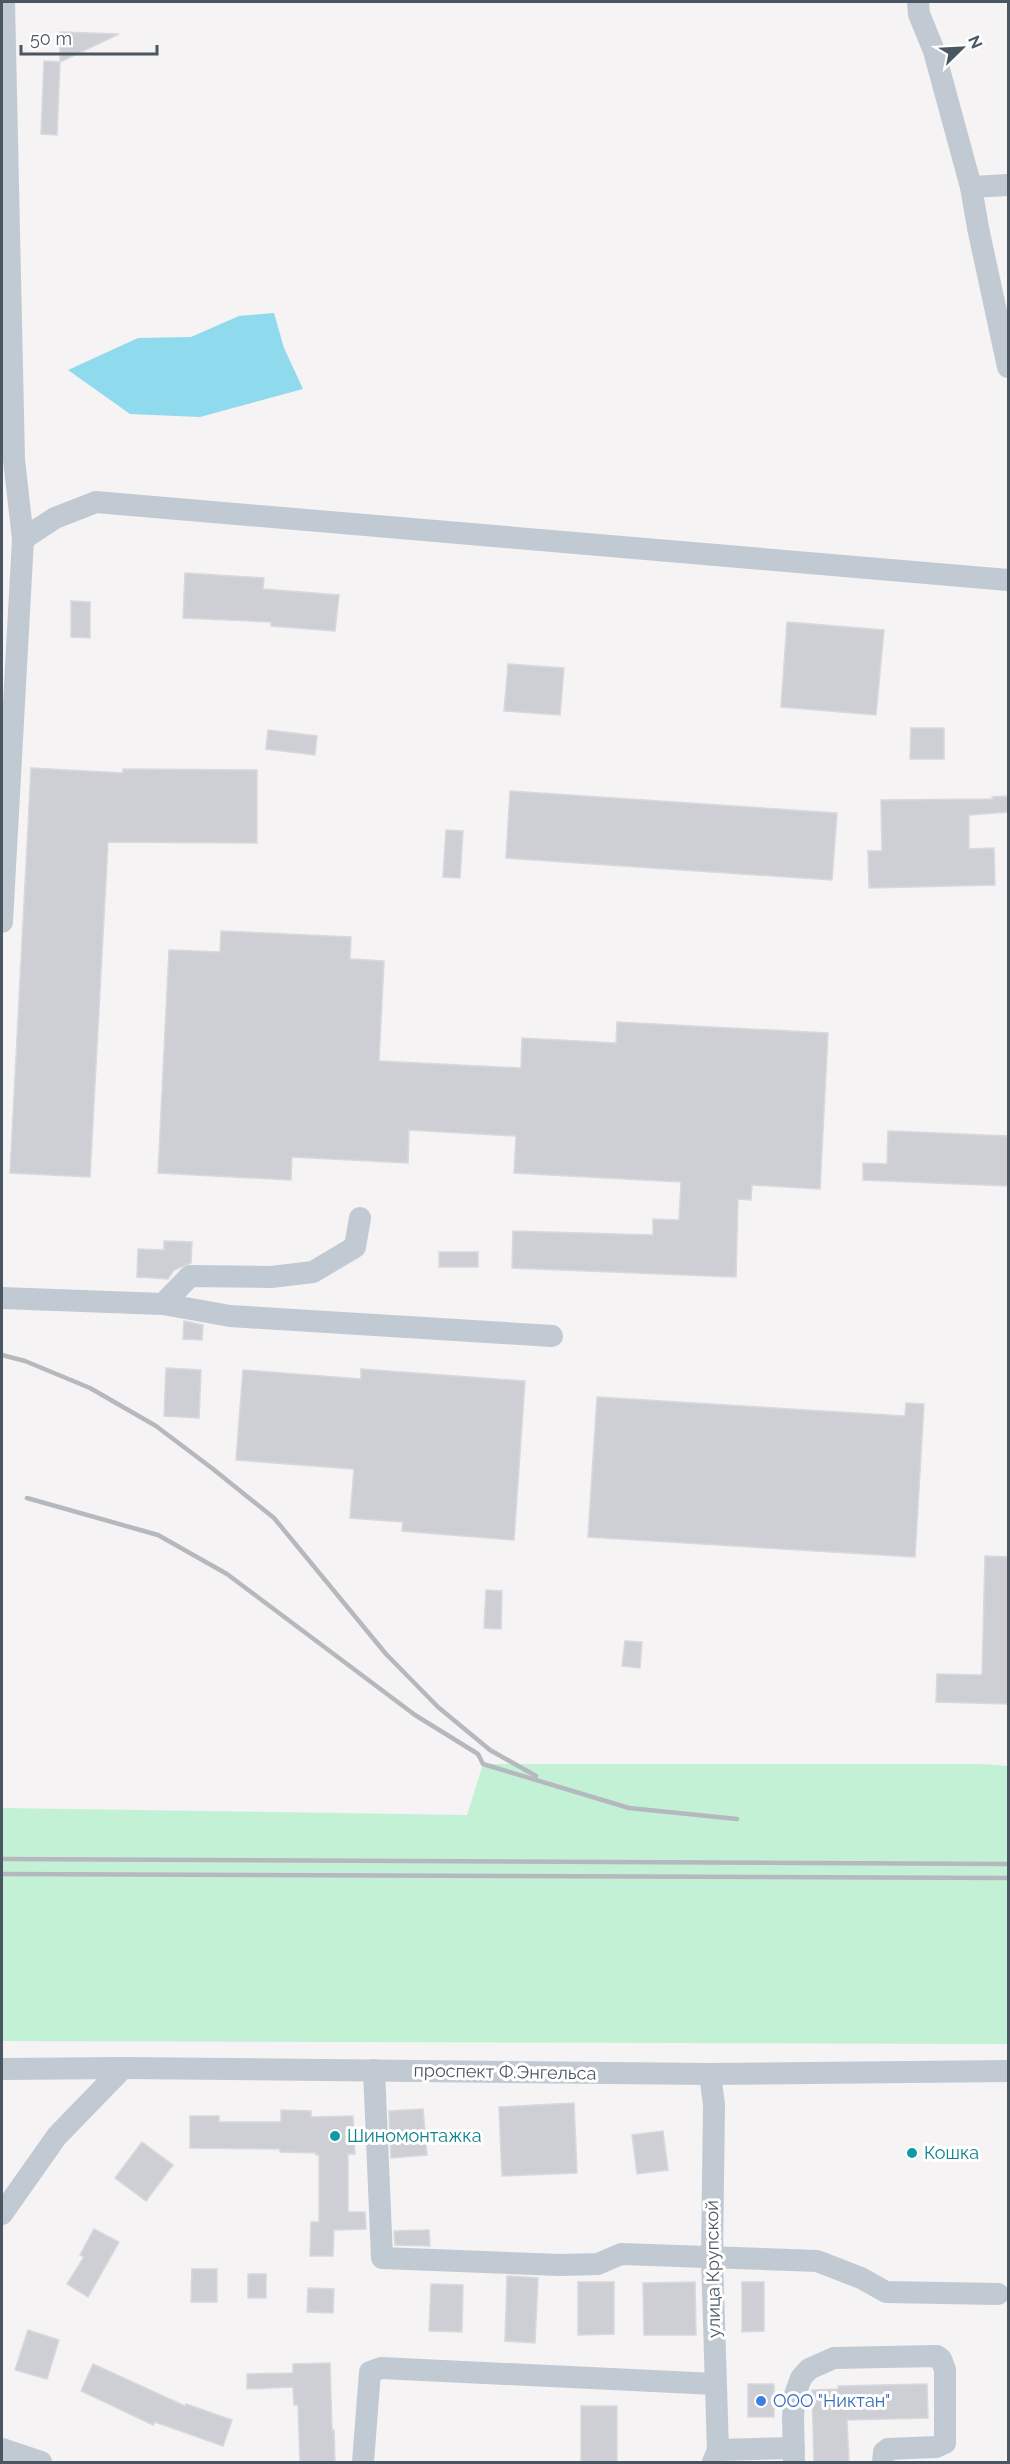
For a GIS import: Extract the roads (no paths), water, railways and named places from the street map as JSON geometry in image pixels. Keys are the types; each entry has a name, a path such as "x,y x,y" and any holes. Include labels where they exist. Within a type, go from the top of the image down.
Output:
{"street":[{"path":"2,922 23,539 14,460 4,2"},
{"path":"918,2 919,14 934,51 971,187 1008,367"},
{"path":"971,187 1008,185"},
{"path":"23,539 55,518 96,502 1008,580"},
{"path":"163,1304 190,1276 271,1276 313,1272 355,1247 360,1218"},
{"path":"2,1298 163,1304 230,1316 552,1336"},
{"path":"2,2214 57,2136 123,2068"},
{"name":"проспект Ф.Энгельса","path":"2,2069 123,2068 710,2074 1008,2071"},
{"path":"374,2070 382,2258 560,2265 598,2264 621,2254 817,2261 861,2278 886,2292 998,2294"},
{"name":"улица Крупской","path":"710,2074 714,2105 712,2258 716,2456"},
{"path":"716,2456 794,2455 795,2395 801,2378 809,2369 834,2358 937,2356 941,2359 945,2370 945,2443 936,2447 888,2449 884,2452 883,2463"},
{"path":"363,2463 370,2372 381,2368 715,2384"},
{"path":"2,2450 40,2463"}],"water":[{"path":"274,313 284,348 303,389 200,417 130,414 68,370 138,338 191,337 239,316"}],"railway":[{"path":"2,1355 25,1361 90,1388 156,1426 213,1469 274,1518 386,1654 438,1707 490,1750 536,1776"},
{"path":"27,1498 158,1535 227,1574 415,1715 478,1754 483,1764 629,1808 737,1819"},
{"path":"2,1859 1008,1864"},
{"path":"2,1874 1008,1878"}],"place":[{"name":"Шиномонтажка","path":"335,2136"},
{"name":"Кошка","path":"912,2153"},
{"name":"ООО \"Никтан\"","path":"761,2401"}]}
